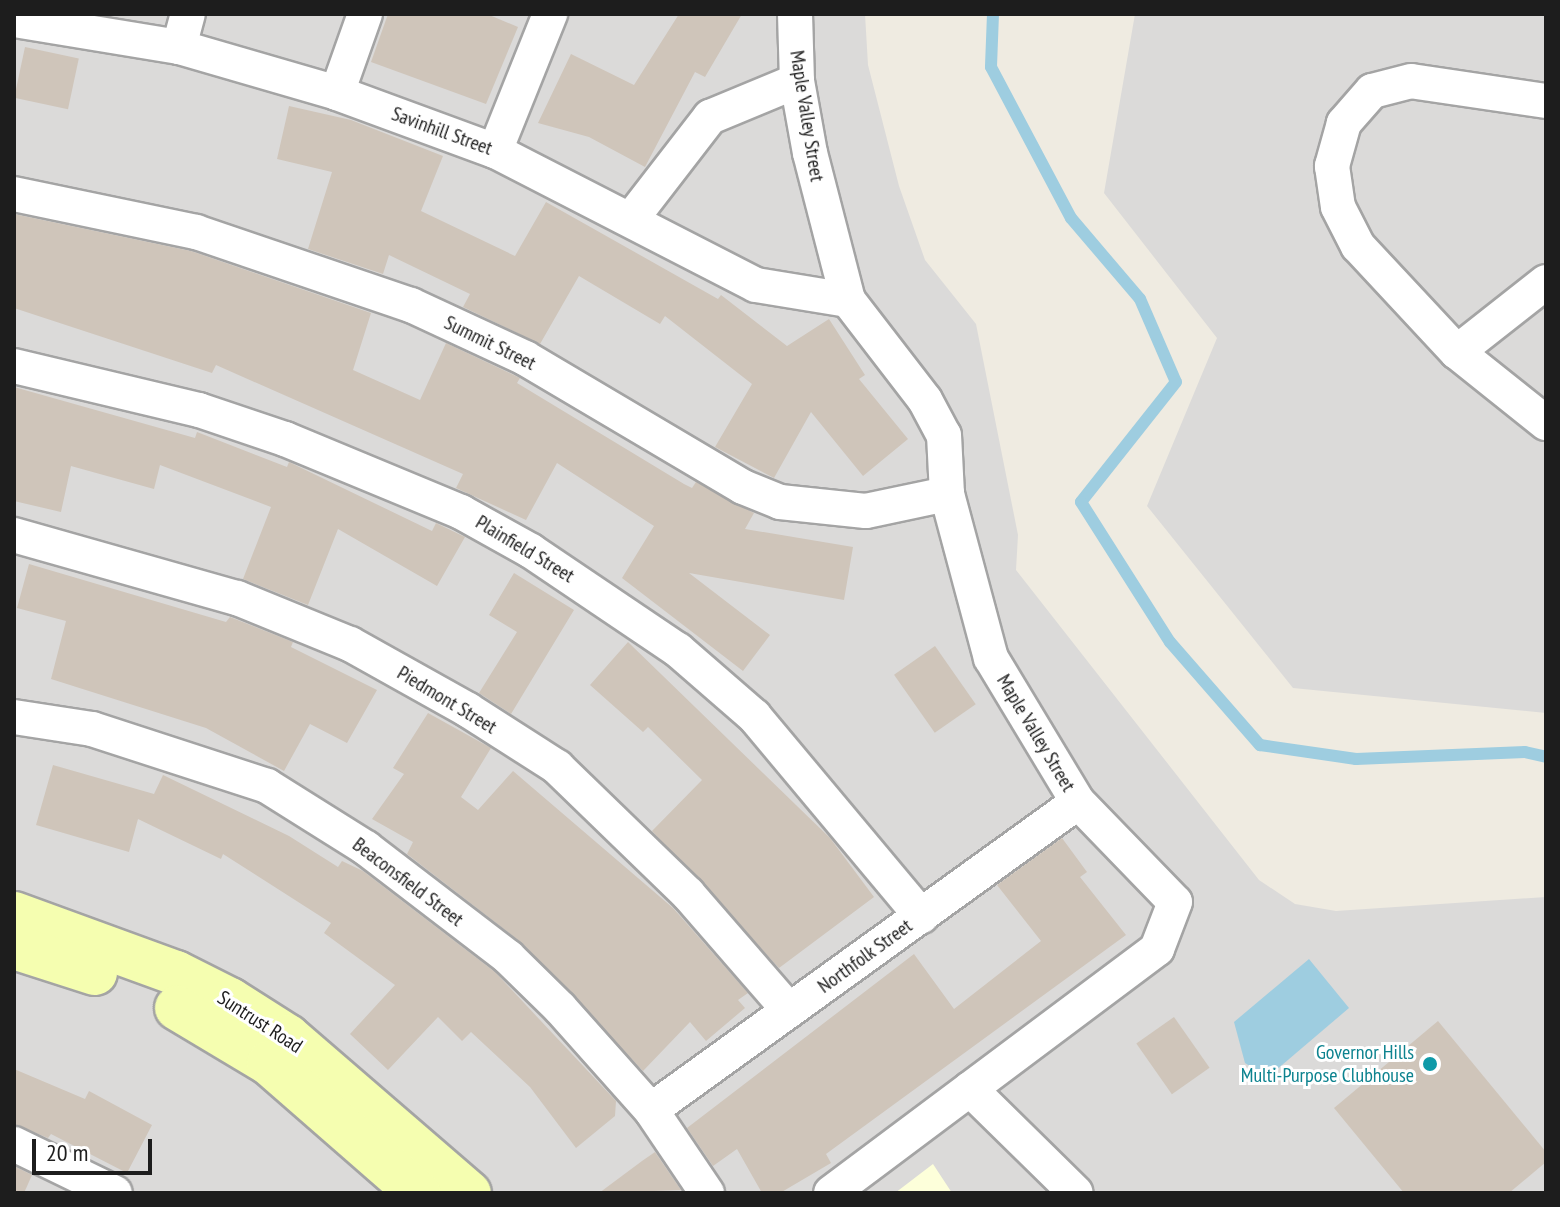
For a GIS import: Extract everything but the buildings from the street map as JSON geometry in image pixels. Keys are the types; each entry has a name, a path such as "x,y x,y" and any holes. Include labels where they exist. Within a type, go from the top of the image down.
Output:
{"street":[{"path":"179,47 188,14"},
{"path":"337,93 365,14"},
{"path":"495,151 550,14"},
{"name":"Maple Valley Street","path":"795,14 797,81 821,207 848,300 925,400 944,435 947,494 991,658 1078,802 1160,880 1175,902 1170,927 1157,949 831,1193"},
{"name":"Savinhill Street","path":"20,18 179,47 337,93 495,151 632,218 756,285 848,300"},
{"path":"632,218 710,117 797,81"},
{"path":"1546,101 1411,81 1372,91 1344,123 1332,166 1338,207 1358,246 1457,352 1546,423"},
{"name":"Summit Street","path":"14,194 196,232 411,305 525,358 743,487 780,502 866,511 947,494"},
{"path":"1457,352 1546,282"},
{"name":"Plainfield Street","path":"14,366 199,410 285,439 461,512 531,551 678,650 754,716 921,916"},
{"name":"Piedmont Street","path":"14,535 237,598 350,644 468,710 557,767 688,894 789,1010"},
{"name":"Beaconsfield Street","path":"14,717 92,729 279,794 366,848 508,957 651,1110 707,1193"},
{"name":"Northfolk Street","path":"651,1110 1078,802"},
{"name":"Suntrust Road","path":"14,914 162,967 230,1000 312,1056 469,1193"},
{"name":"Suntrust Road","path":"14,947 79,967 219,1029 326,1109 418,1193"},
{"path":"970,1089 1076,1193"},
{"path":"14,1144 115,1193"}],"shaded area":[{"path":"14,14 865,14 868,65 899,186 925,260 976,324 1018,535 1016,570 1259,880 1295,904 1336,911 1546,897 1546,1193 14,1193"},
{"path":"1135,14 1546,14 1546,713 1293,688 1147,506 1217,338 1104,193"},
{"path":"933,1164 952,1193 895,1193"}],"water":[{"path":"1309,959 1349,1008 1275,1071 1256,1070 1245,1063 1234,1022"}],"waterway":[{"path":"993,14 991,67 1071,218 1140,299 1176,382 1081,502 1170,642 1260,745 1356,759 1525,752 1546,757"}],"place":[{"name":"Governor Hills Multi-Purpose Clubhouse","path":"1430,1064"}]}
